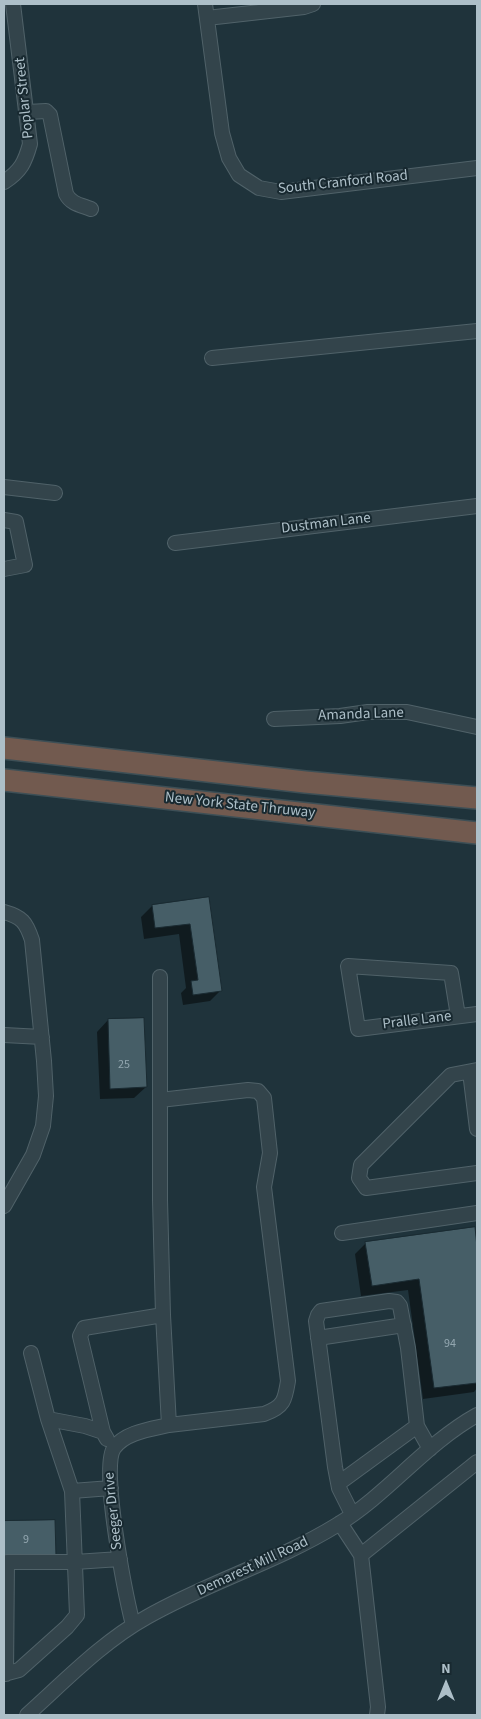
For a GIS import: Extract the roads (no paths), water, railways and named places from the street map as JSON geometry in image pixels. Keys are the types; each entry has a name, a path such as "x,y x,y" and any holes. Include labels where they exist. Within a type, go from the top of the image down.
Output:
{"highway":[{"name":"New York State Thruway","path":"4,748 296,781 477,798"},
{"name":"New York State Thruway","path":"4,780 477,833"}],"street":[{"name":"Poplar Street","path":"4,182 25,162 30,144 28,112 13,4"},
{"name":"South Cranford Road","path":"205,4 222,133 229,158 239,175 259,188 281,192 477,168"},
{"path":"207,18 304,8 313,4"},
{"path":"28,112 46,111 50,115 66,194 73,202 91,209"},
{"path":"212,358 477,331"},
{"path":"4,487 55,493"},
{"name":"Dustman Lane","path":"175,543 477,506"},
{"path":"4,520 16,522 25,565 4,569"},
{"name":"Amanda Lane","path":"274,719 340,716 368,712 407,712 477,727"},
{"path":"4,912 16,916 28,925 32,940 46,1096 43,1126 33,1155 4,1206"},
{"name":"Pralle Lane","path":"458,1016 451,973 348,966 358,1029 477,1014"},
{"path":"160,977 163,1315 169,1425"},
{"path":"4,1035 42,1037"},
{"path":"477,1129 474,1071 450,1075 361,1165 359,1178 366,1188 477,1173"},
{"path":"160,1100 248,1090 258,1091 264,1098 270,1153 264,1187 288,1380 285,1400 276,1410 264,1414 169,1425 125,1437 114,1448 103,1432 80,1336 84,1328 163,1315"},
{"path":"342,1233 477,1213"},
{"path":"352,1514 338,1483 316,1322 321,1311 389,1301 397,1302 400,1306 408,1348 417,1426 430,1449"},
{"path":"318,1338 404,1325"},
{"path":"31,1353 48,1419 72,1491 75,1562 78,1615 19,1670 5,1674 7,1562 75,1562 120,1558"},
{"name":"Demarest Mill Road","path":"27,1715 97,1653 133,1625 175,1603 300,1546 340,1523 430,1449 477,1415"},
{"path":"48,1419 85,1426 103,1432"},
{"path":"338,1483 417,1426"},
{"name":"Seeger Drive","path":"114,1448 109,1460 111,1488 124,1584 133,1625"},
{"path":"361,1555 477,1462"},
{"path":"72,1491 111,1488"},
{"path":"340,1523 361,1555 376,1688 377,1715"}]}
